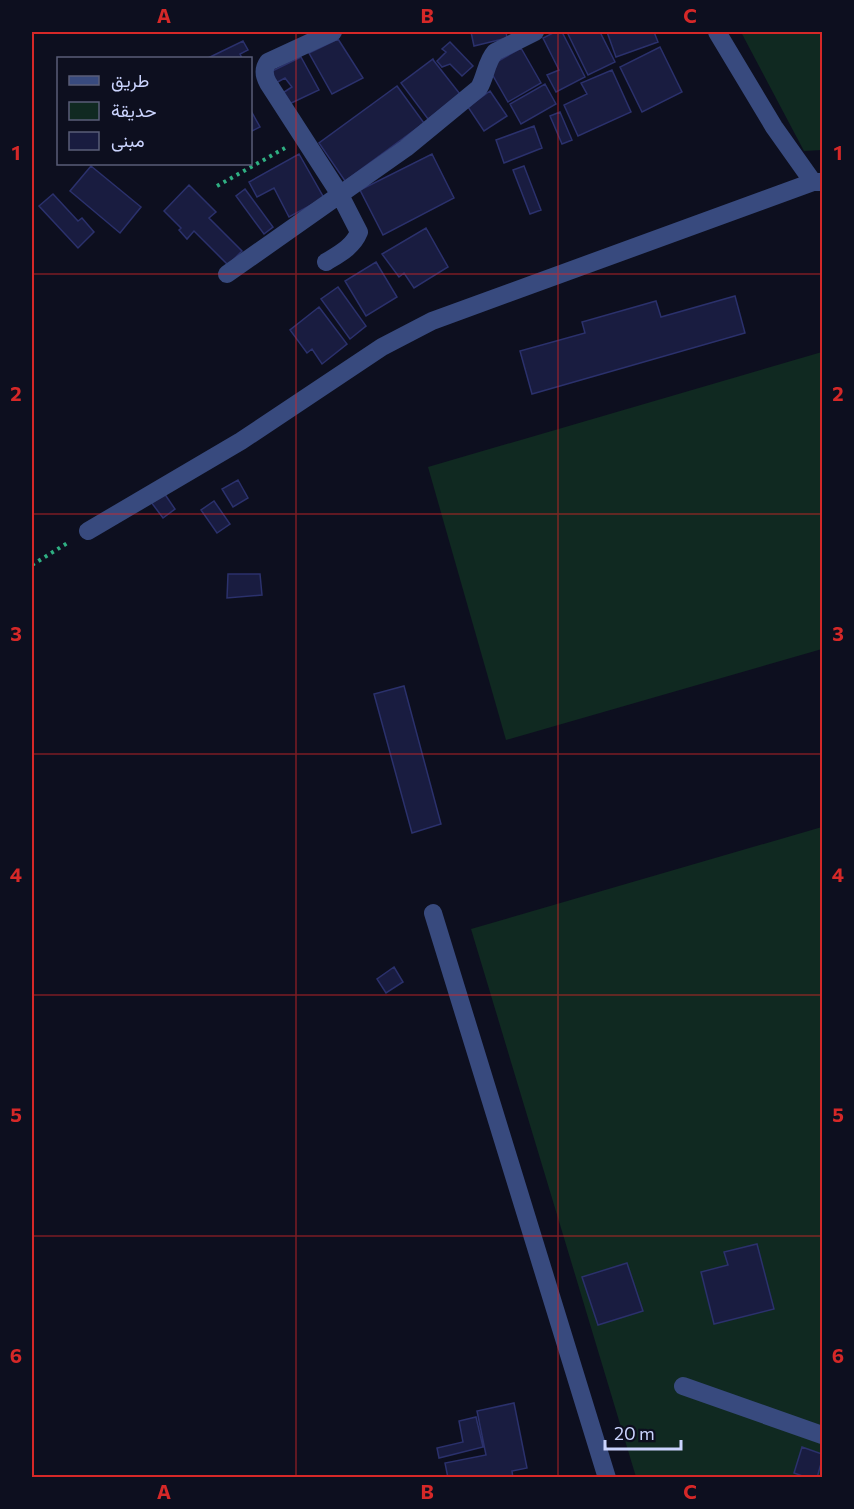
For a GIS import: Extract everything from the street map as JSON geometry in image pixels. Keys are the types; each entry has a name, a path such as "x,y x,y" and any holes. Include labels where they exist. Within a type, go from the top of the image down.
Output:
{"street":[{"path":"326,262 351,245 356,240 358,232 339,194 265,77 265,67 268,62 333,32"},
{"path":"227,274 406,148 479,88 490,57 495,52 535,32"},
{"path":"88,531 241,441 382,347 432,321 818,182 774,127 717,32"},
{"path":"433,913 607,1478"},
{"path":"684,1386 822,1435"}],"path":[{"path":"217,186 303,138"},
{"path":"32,565 88,531"}],"green space":[{"path":"741,32 822,32 822,150 804,151"},
{"path":"822,352 822,649 506,740 428,467"},
{"path":"822,827 822,1477 636,1477 471,929"}],"building":[{"path":"471,32 506,32 507,38 474,46"},
{"path":"555,32 562,32 585,77 556,92 547,75 559,70 543,38"},
{"path":"567,32 600,32 615,62 588,75"},
{"path":"607,32 654,32 658,42 616,57"},
{"path":"338,39 363,78 332,94 309,53"},
{"path":"243,41 248,50 240,54 242,57 210,57"},
{"path":"450,42 473,66 462,76 450,64 442,67 437,61 446,52 442,49"},
{"path":"660,47 682,92 642,112 620,67"},
{"path":"521,48 541,83 508,102 488,67"},
{"path":"301,57 319,90 287,105 278,96 292,87 285,78 274,84 266,74"},
{"path":"433,59 460,94 428,119 401,83"},
{"path":"612,70 631,112 578,136 564,105 587,94 581,83"},
{"path":"545,84 556,104 521,124 510,104"},
{"path":"397,86 424,123 345,181 319,143"},
{"path":"490,91 507,116 484,131 468,107"},
{"path":"560,112 572,140 562,144 550,116"},
{"path":"252,113 260,127 252,131"},
{"path":"534,126 542,148 504,163 496,140"},
{"path":"299,154 324,198 289,217 274,188 257,197 249,182"},
{"path":"432,154 454,198 383,235 360,190"},
{"path":"91,166 141,207 120,233 70,191"},
{"path":"524,166 541,210 530,214 513,170"},
{"path":"189,185 216,212 209,218 242,251 228,265 194,231 187,239 179,230 181,228 164,211"},
{"path":"245,189 273,227 264,234 236,196"},
{"path":"53,194 78,221 82,218 94,232 78,248 39,206"},
{"path":"426,228 448,267 414,288 404,273 399,277 382,254"},
{"path":"376,262 397,297 366,316 345,281"},
{"path":"338,287 366,326 350,339 321,299"},
{"path":"735,296 745,333 532,394 520,351 585,333 582,322 656,301 661,317"},
{"path":"319,307 347,344 322,364 312,349 307,353 290,330"},
{"path":"238,480 248,498 233,507 222,489"},
{"path":"164,493 175,509 163,518 151,502"},
{"path":"214,501 230,524 217,533 201,510"},
{"path":"228,574 260,574 262,595 227,598"},
{"path":"404,686 441,824 412,833 374,694"},
{"path":"394,967 403,982 386,993 377,979"},
{"path":"757,1244 774,1309 714,1324 701,1272 728,1265 724,1252"},
{"path":"627,1263 643,1311 598,1325 582,1277"},
{"path":"514,1403 527,1468 512,1471 513,1478 448,1478 445,1463 486,1455 477,1411"},
{"path":"476,1417 483,1447 439,1458 437,1448 463,1442 459,1421"},
{"path":"802,1447 822,1454 817,1478 808,1478 794,1473"}]}
